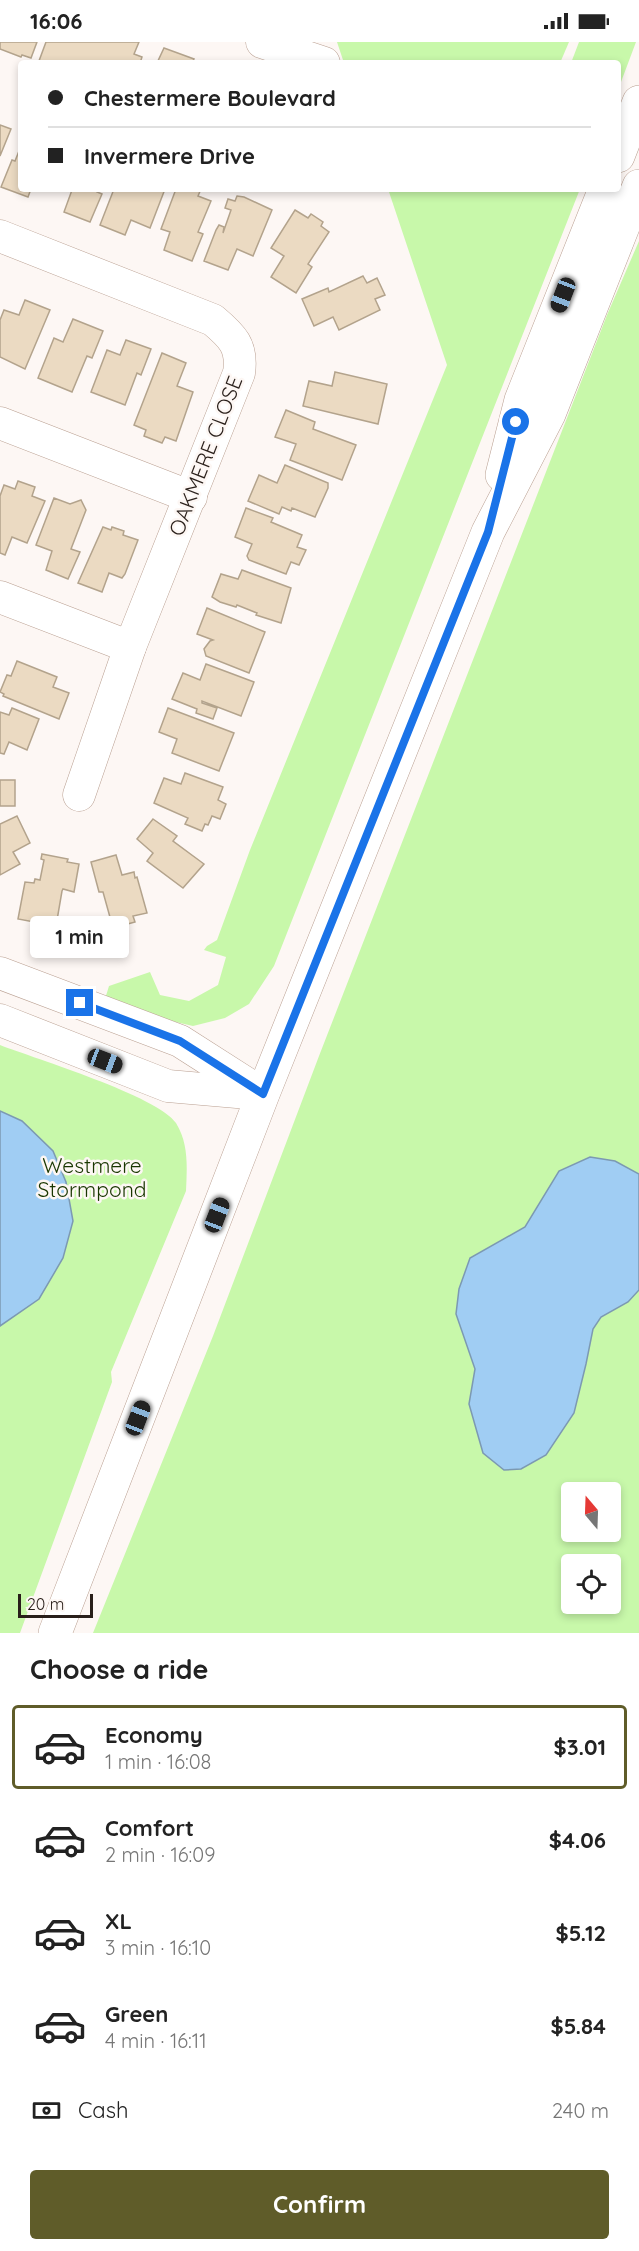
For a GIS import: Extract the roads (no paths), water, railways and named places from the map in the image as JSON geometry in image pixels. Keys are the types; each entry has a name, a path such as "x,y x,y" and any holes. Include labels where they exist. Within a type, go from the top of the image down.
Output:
{"main road":[{"path":"621,148 639,102"},
{"path":"55,1633 263,1094 488,532 549,414 639,186"},
{"path":"488,532 521,400 604,192"}],"street":[{"path":"262,42 315,60"},
{"name":"OAKMERE CLOSE","path":"0,236 213,320 229,334 238,348 241,359 239,373 130,647 79,795"},
{"path":"0,423 191,497"},
{"path":"0,597 130,647"},
{"path":"0,973 180,1041 263,1094"},
{"path":"0,1020 168,1086 263,1094"}],"water":[{"path":"0,1111 22,1121 53,1151 66,1182 73,1221 63,1258 39,1299 0,1326"},
{"path":"590,1157 615,1161 639,1174 639,1290 628,1302 601,1317 593,1329 574,1413 546,1455 521,1469 504,1470 483,1453 469,1404 475,1369 456,1314 459,1289 470,1258 525,1227 559,1171"}],"park label":[{"name":"Westmere Stormpond","path":"92,1178"}]}
